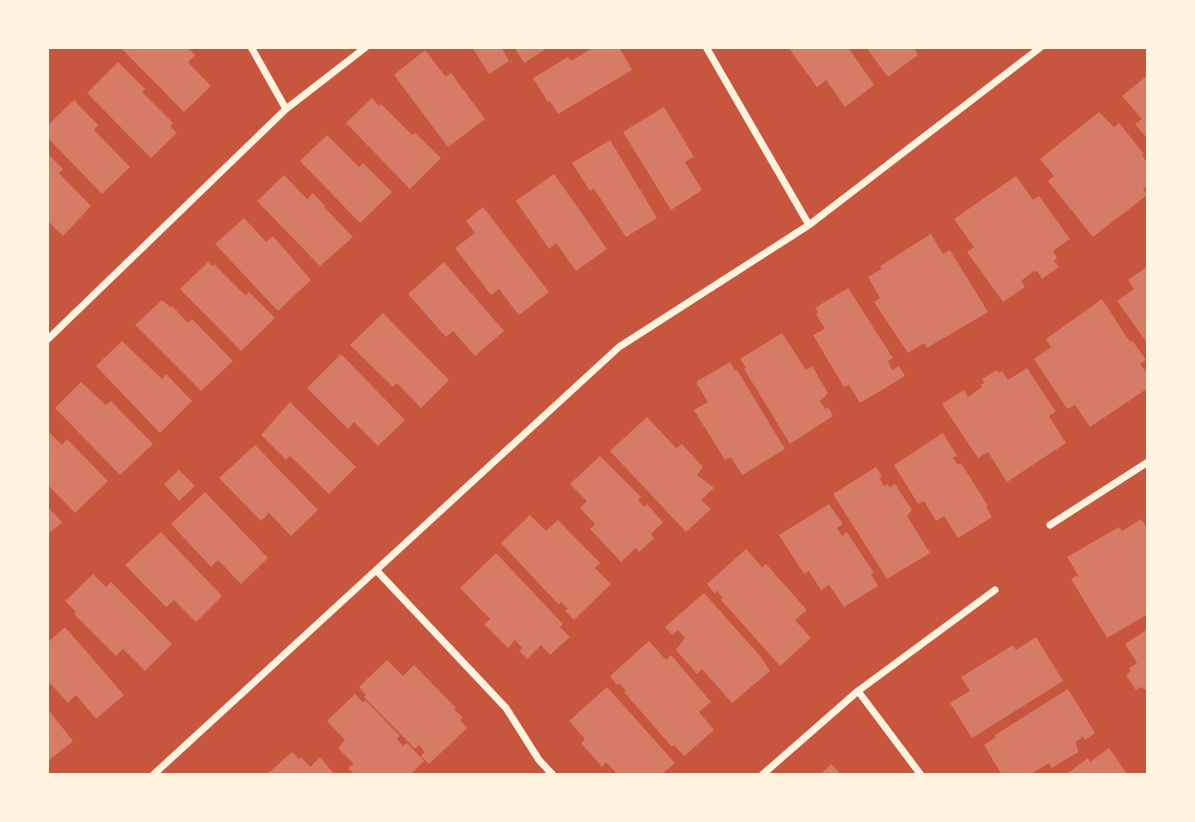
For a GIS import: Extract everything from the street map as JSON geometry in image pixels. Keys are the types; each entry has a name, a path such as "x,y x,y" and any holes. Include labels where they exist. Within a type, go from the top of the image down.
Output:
{"street":[{"path":"251,47 286,109"},
{"path":"47,340 286,109 366,47"},
{"path":"706,47 810,225"},
{"path":"153,775 619,347 810,225 1041,47"},
{"path":"1051,525 1148,462"},
{"path":"377,570 506,708 539,760 553,775"},
{"path":"762,775 858,691 995,590"},
{"path":"858,691 921,775"}],"building":[{"path":"120,47 187,47 195,55 188,62 211,86 184,112"},
{"path":"472,47 501,47 509,61 489,74"},
{"path":"514,47 549,47 524,63"},
{"path":"594,47 619,47 632,70 558,114 533,78 568,57 571,61"},
{"path":"788,47 848,47 874,85 845,107 826,80 817,87"},
{"path":"866,47 913,47 918,55 888,77"},
{"path":"425,50 446,77 451,73 485,119 448,147 394,75"},
{"path":"118,62 145,89 142,92 173,123 170,126 177,133 151,158 87,93"},
{"path":"1148,75 1148,139 1135,124 1142,119 1122,96"},
{"path":"372,98 441,158 410,189 346,123"},
{"path":"74,100 98,125 94,130 130,167 102,194 47,137 47,126"},
{"path":"664,107 694,157 685,162 702,190 671,210 623,132"},
{"path":"1099,112 1114,127 1119,123 1144,154 1142,156 1148,163 1148,185 1143,189 1147,195 1093,237 1048,181 1054,176 1040,159"},
{"path":"327,135 359,167 363,163 392,192 360,223 300,161"},
{"path":"610,140 657,218 626,237 594,189 590,191 572,163"},
{"path":"47,153 63,169 59,173 91,206 63,236 47,220"},
{"path":"554,174 607,249 576,271 556,243 549,249 516,201"},
{"path":"284,175 307,199 313,193 353,237 320,266 257,201"},
{"path":"1016,176 1033,200 1039,196 1070,239 1053,251 1057,258 1054,261 1059,267 1042,279 1038,272 1034,271 1021,281 1025,287 1003,302 967,252 974,247 954,219"},
{"path":"483,207 549,292 519,315 499,289 491,295 455,248 475,233 466,221"},
{"path":"244,218 266,242 273,236 311,280 278,311 215,244"},
{"path":"931,234 943,254 950,250 988,312 927,348 924,343 908,353 874,302 880,298 868,277 882,269 880,266"},
{"path":"208,262 212,266 214,264 245,295 249,292 275,318 241,351 180,289"},
{"path":"444,262 504,331 475,356 453,331 446,337 408,294"},
{"path":"1148,266 1148,344 1117,301 1134,289 1128,280"},
{"path":"848,288 893,358 888,361 892,370 899,366 905,376 860,403 849,385 844,387 813,335 825,329 815,308"},
{"path":"1102,299 1130,342 1132,340 1146,360 1140,364 1148,375 1148,388 1090,427 1075,405 1067,409 1034,359 1051,347 1046,339"},
{"path":"162,300 172,306 188,323 192,319 233,361 201,391 135,325"},
{"path":"383,313 449,380 421,408 397,383 393,387 350,345"},
{"path":"782,333 806,370 812,366 828,393 820,401 825,409 828,407 833,416 790,444 740,359"},
{"path":"122,341 162,379 166,374 192,401 160,433 96,366"},
{"path":"341,354 405,420 378,446 354,422 348,429 307,388"},
{"path":"730,362 785,449 742,475 731,457 725,460 694,410 708,402 696,382"},
{"path":"1027,368 1056,412 1049,416 1066,443 1007,482 988,452 978,458 942,404 964,390 968,397 982,387 982,379 997,370 999,373 1002,371 1008,380"},
{"path":"81,382 106,405 111,401 153,444 120,475 55,408"},
{"path":"290,402 356,467 329,494 290,456 286,460 261,435"},
{"path":"647,417 676,448 682,444 703,467 697,475 714,488 701,500 711,509 686,532 610,451"},
{"path":"47,430 62,445 67,439 108,481 75,513 47,484"},
{"path":"943,433 957,456 953,458 958,465 961,463 992,517 958,538 944,516 936,521 924,501 918,504 894,465"},
{"path":"255,445 318,510 291,536 269,513 261,521 219,478"},
{"path":"600,456 641,497 638,500 644,507 647,504 663,522 651,534 654,538 639,552 636,548 621,562 590,529 595,524 580,508 587,501 570,484"},
{"path":"876,467 884,486 895,484 912,510 907,516 930,553 887,579 833,494"},
{"path":"179,470 195,486 179,501 164,484"},
{"path":"205,492 268,558 241,584 218,560 211,567 171,524"},
{"path":"829,504 843,524 837,528 842,536 847,532 874,573 871,574 878,586 844,607 829,585 821,590 809,571 804,574 779,535"},
{"path":"47,506 62,522 47,535"},
{"path":"530,515 546,531 558,520 600,563 595,568 611,584 574,620 565,611 568,609 561,602 559,605 501,543"},
{"path":"1141,519 1148,530 1148,614 1107,638 1071,579 1078,575 1067,557 1119,527 1122,531"},
{"path":"161,532 222,596 196,622 174,600 166,607 125,565"},
{"path":"746,549 762,567 766,564 807,610 795,620 811,638 780,666 721,600 723,598 717,591 715,594 707,584"},
{"path":"496,553 563,624 560,627 570,637 550,655 541,645 527,659 519,651 522,648 515,640 508,648 484,624 490,619 460,588"},
{"path":"93,574 106,587 111,582 172,644 145,671 123,649 116,656 74,614 76,612 65,601"},
{"path":"704,593 761,657 770,671 732,703 702,669 697,674 676,650 685,638 678,630 672,635 665,627"},
{"path":"65,627 124,695 96,719 76,695 68,703 47,680 47,643"},
{"path":"1148,629 1148,691 1141,687 1136,690 1126,675 1131,671 1129,668 1137,663 1125,644"},
{"path":"1036,637 1063,681 972,738 950,703 970,691 961,677 1013,645 1016,650"},
{"path":"649,641 666,660 671,655 711,702 699,712 714,730 684,756 674,745 672,747 620,684 617,685 610,676"},
{"path":"387,660 403,676 414,665 463,718 460,720 467,728 429,764 421,756 425,752 419,745 415,749 364,697 366,695 359,687"},
{"path":"607,687 675,763 661,775 618,775 606,762 602,767 581,743 585,739 569,721"},
{"path":"1068,689 1095,733 1076,742 1078,752 1052,768 1049,763 1029,775 1002,775 984,745 996,737 995,735"},
{"path":"355,694 363,703 365,700 400,736 397,739 403,746 407,743 424,761 410,775 355,775 348,768 354,764 338,748 345,740 327,721"},
{"path":"47,708 73,741 47,762"},
{"path":"1109,748 1128,775 1065,775 1088,758 1090,762"},
{"path":"292,752 310,767 320,757 335,775 266,775"},
{"path":"831,764 842,775 820,775"}]}
